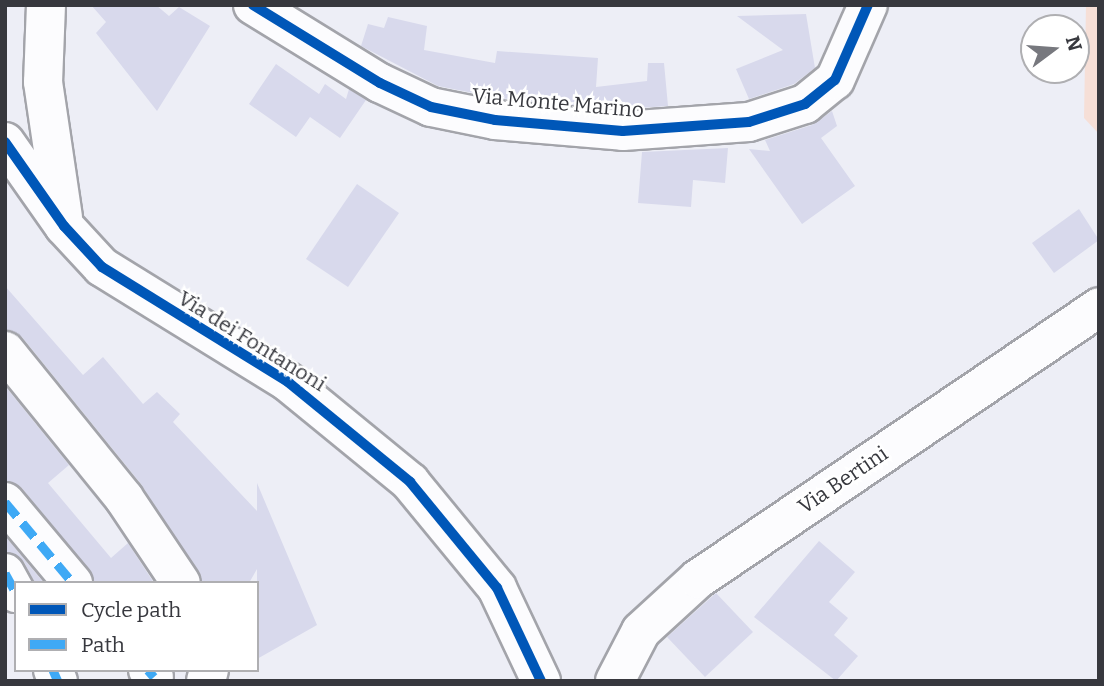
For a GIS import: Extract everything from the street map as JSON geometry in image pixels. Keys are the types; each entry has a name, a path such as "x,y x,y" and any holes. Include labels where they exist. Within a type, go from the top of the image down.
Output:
{"street":[{"path":"46,5 43,82 64,226"},
{"name":"Via Monte Marino","path":"253,5 380,83 432,107 495,120 623,131 749,122 805,104 841,71 868,5"},
{"name":"Via dei Fontanoni","path":"5,142 64,226 102,267 288,382 396,469 497,588 541,681"},
{"name":"Via Bertini","path":"615,681 641,631 698,579 1099,307"},
{"path":"5,351 124,498 180,581"},
{"path":"5,502 72,581"},
{"path":"5,573 14,589"}],"shaded area":[{"path":"1086,5 1099,5 1099,134 1084,118 1085,84 1090,84 1090,14 1086,14"}],"building":[{"path":"91,5 156,5 169,16 179,7 210,26 157,111 96,33 106,22"},
{"path":"806,14 815,68 794,84 749,99 736,69 783,50 737,16"},
{"path":"388,17 427,26 424,50 495,63 497,51 598,58 596,87 647,81 648,63 664,63 668,106 623,109 498,98 438,86 361,46 368,24 384,28"},
{"path":"276,64 319,94 325,84 346,99 349,89 366,100 340,138 310,117 296,137 249,104"},
{"path":"832,111 837,126 821,138 855,186 802,224 749,149 770,151 765,140 812,125"},
{"path":"728,148 725,183 693,180 691,207 638,203 642,152"},
{"path":"357,184 399,213 348,287 306,259"},
{"path":"1079,209 1099,240 1054,273 1032,243"},
{"path":"5,286 83,375 103,357 143,404 157,392 180,414 173,422 257,511 257,483 317,625 259,658 257,569 250,581 202,581 141,484 22,337 5,330"},
{"path":"5,386 69,465 48,483 111,558 128,543 153,581 92,581 22,488 5,481"},
{"path":"5,536 42,581 34,581 24,562 5,551"},
{"path":"819,541 855,572 829,602 848,618 834,635 858,656 836,681 754,617"},
{"path":"716,593 753,632 705,677 667,637"}],"marked path":[{"path":"5,502 71,581"},
{"path":"5,573 14,589"},
{"path":"54,672 58,681"},
{"path":"150,672 154,677"}],"cycle path":[{"path":"253,5 380,83 431,107 495,120 623,131 749,122 805,104 835,80 868,5"},
{"path":"5,142 64,226 102,267 288,382 410,482 497,588 541,681"}]}
